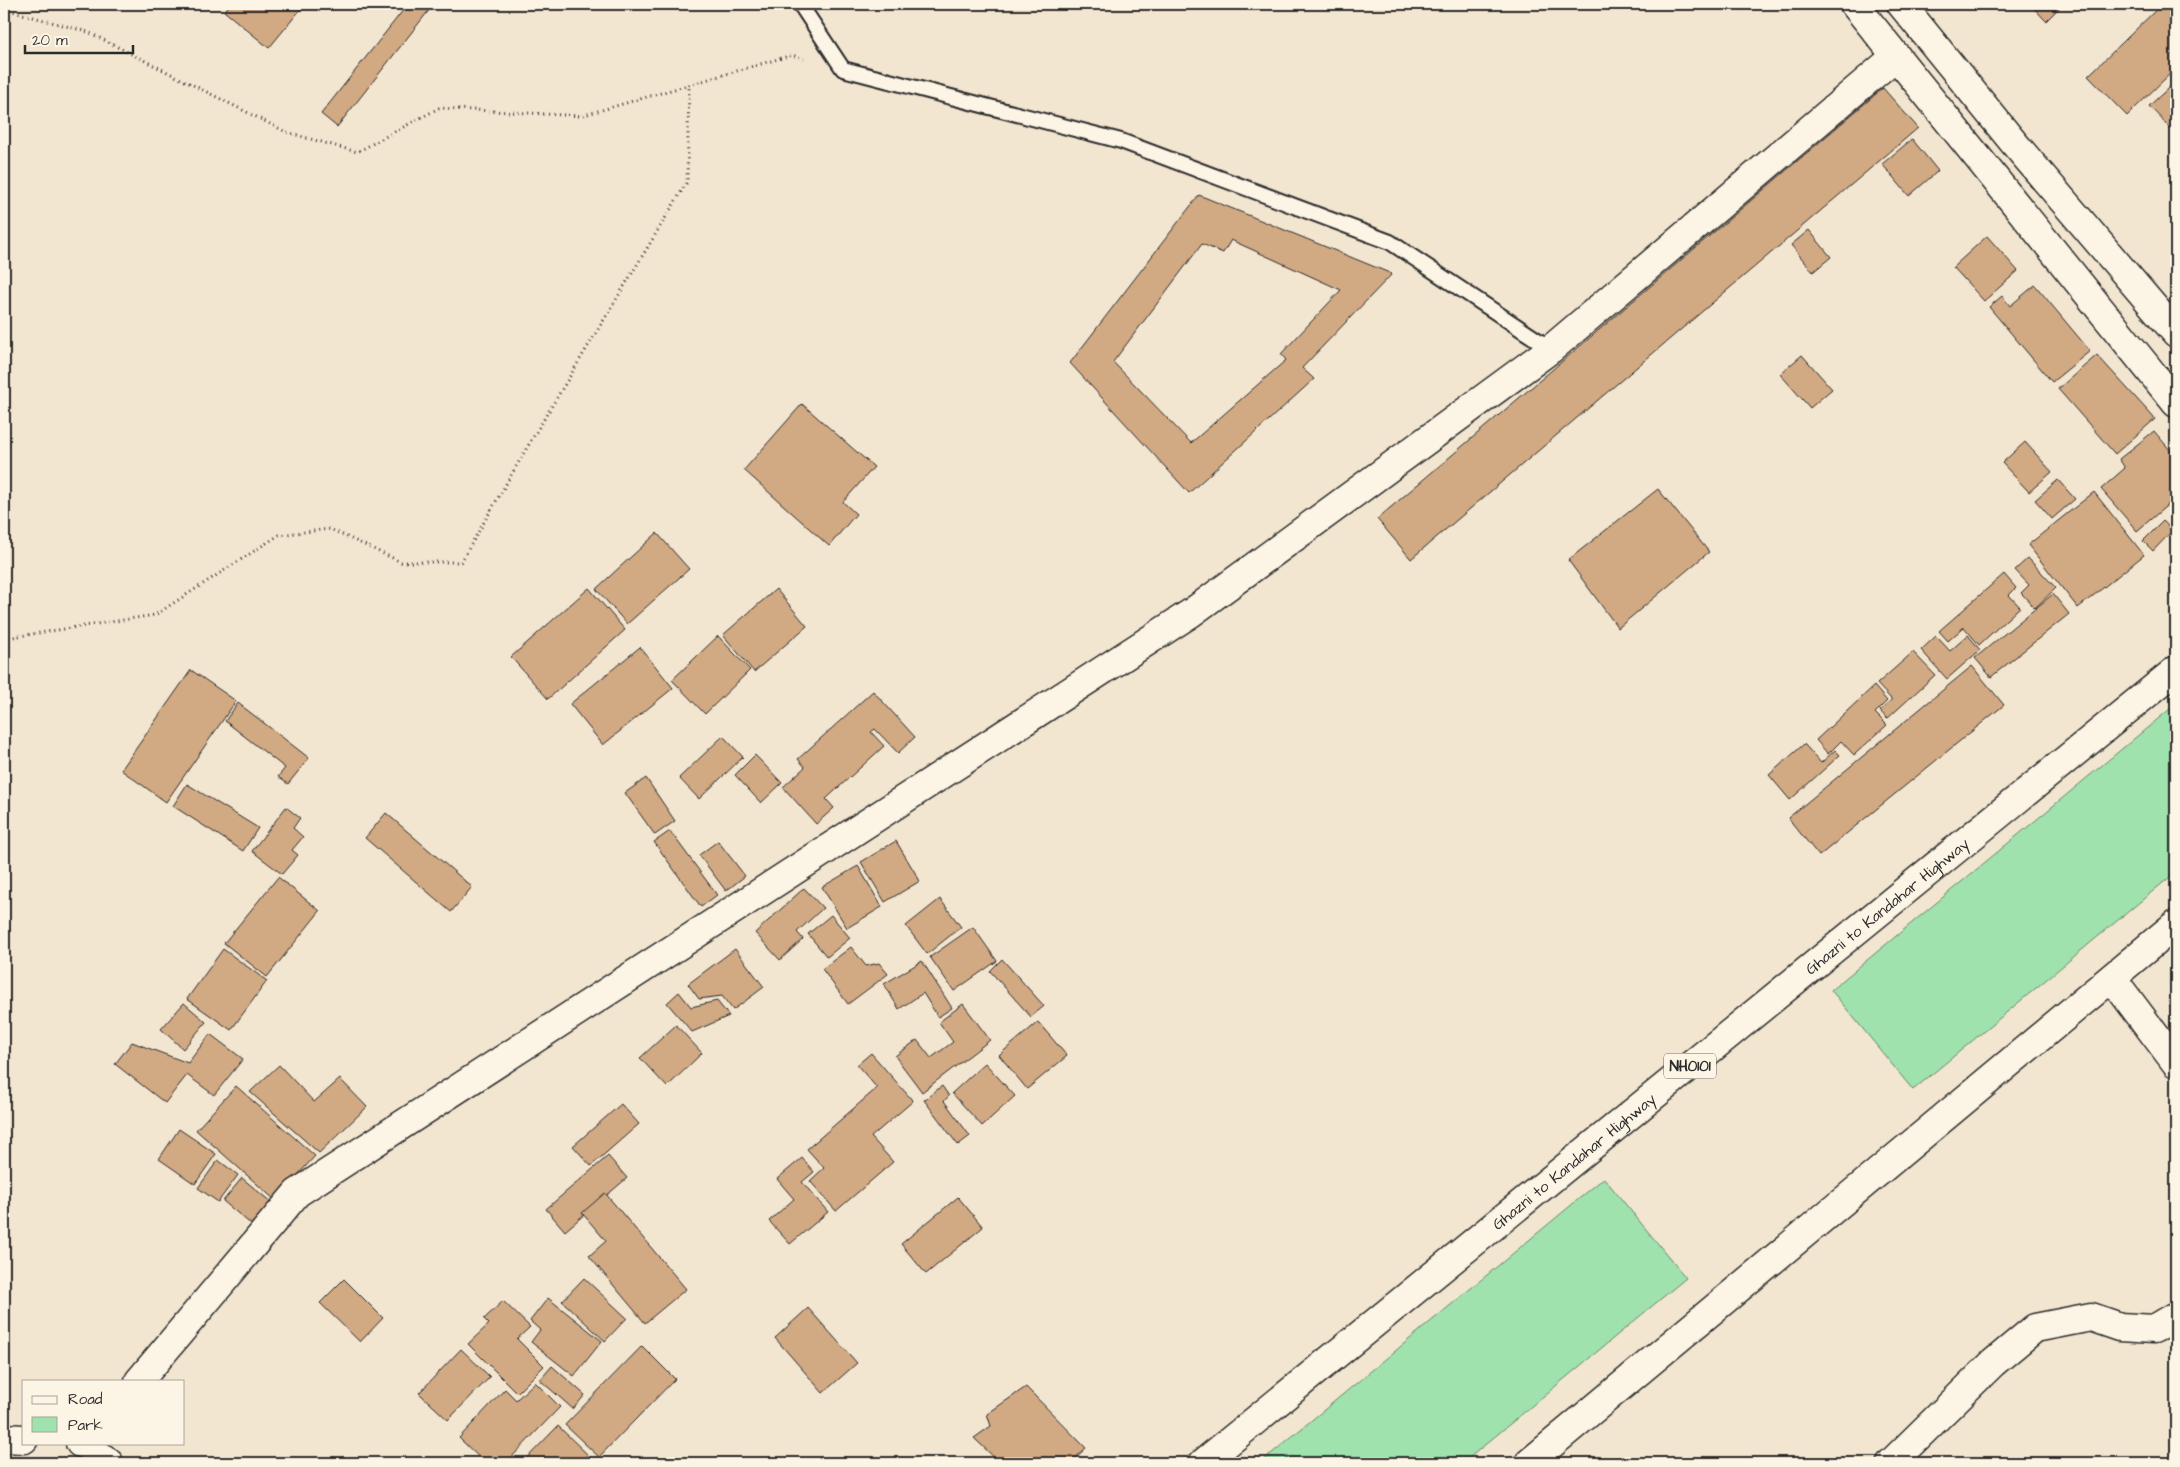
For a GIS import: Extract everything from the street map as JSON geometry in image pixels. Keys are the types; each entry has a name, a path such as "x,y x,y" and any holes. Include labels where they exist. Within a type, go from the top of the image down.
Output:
{"main road":[{"path":"1854,4 2176,403"},
{"path":"1901,4 2014,143 2176,333"},
{"path":"140,1380 297,1193 1192,613 1551,349 1896,56"},
{"path":"1985,166 2014,143"},
{"name":"Ghazni to Kandahar Highway","path":"1203,1463 2176,670"},
{"path":"1529,1463 2176,924"},
{"path":"2112,978 2176,1063"},
{"path":"1891,1463 1993,1363 2035,1328 2091,1316 2120,1327 2154,1329 2176,1316"},
{"path":"4,1438 22,1439"},
{"path":"73,1463 85,1444"},
{"path":"87,1444 109,1463"}],"lane":[{"path":"800,4 843,69 1121,141 1390,242 1551,349"}],"path":[{"path":"4,9 88,32 286,132 357,152 439,108 581,116 792,55 843,69"},
{"path":"4,635 13,637 155,615 279,535 330,528 402,562 461,562 532,439 687,182 689,85"}],"green space":[{"path":"2176,704 2176,872 1913,1090 1831,990"},
{"path":"1604,1178 1686,1278 1463,1463 1260,1463"}],"building":[{"path":"231,4 305,4 269,48 224,11"},
{"path":"408,4 423,4 430,9 337,127 321,114"},
{"path":"2030,4 2063,4 2046,21"},
{"path":"2162,4 2176,4 2176,68 2127,116 2088,76"},
{"path":"2176,81 2176,134 2149,106"},
{"path":"1883,88 1918,128 1411,559 1377,519"},
{"path":"1912,139 1938,171 1909,196 1882,164"},
{"path":"1199,195 1392,274 1302,368 1314,379 1189,493 1070,363","holes":["1231,240 1341,290 1281,354 1286,360 1191,443 1113,362 1202,244 1223,253"]},
{"path":"1809,230 1831,257 1813,272 1791,245"},
{"path":"1987,236 2018,271 1984,301 1953,267"},
{"path":"2035,285 2090,351 2052,382 1989,307 2002,296 2010,306"},
{"path":"1802,355 1832,389 1810,408 1780,374"},
{"path":"2097,355 2155,419 2115,454 2058,389"},
{"path":"802,404 874,467 843,502 856,514 829,546 744,470"},
{"path":"2154,431 2176,457 2176,508 2171,502 2137,531 2101,489 2125,468 2119,459"},
{"path":"2025,442 2052,472 2029,492 2002,463"},
{"path":"2058,480 2075,499 2052,519 2035,500"},
{"path":"1658,489 1709,552 1618,628 1568,560"},
{"path":"2094,492 2144,555 2078,608 2028,545"},
{"path":"2163,521 2173,530 2153,551 2143,541"},
{"path":"657,533 689,569 627,624 596,589"},
{"path":"2028,558 2056,588 2035,608 2021,593 2029,585 2015,570"},
{"path":"2004,574 2016,588 2009,595 2020,607 1979,645 1964,627 1948,641 1939,631"},
{"path":"589,588 625,630 548,699 511,657"},
{"path":"776,589 807,626 754,672 723,635"},
{"path":"2053,594 2069,614 1991,677 1975,658"},
{"path":"1968,635 1980,650 1947,679 1921,650 1936,636 1950,651"},
{"path":"718,636 750,670 705,714 672,680"},
{"path":"640,647 673,688 603,745 570,704"},
{"path":"1913,652 1935,675 1887,719 1880,711 1892,700 1877,684"},
{"path":"1972,666 2004,705 1819,856 1788,818"},
{"path":"191,670 236,701 166,802 121,770"},
{"path":"1874,686 1887,701 1875,713 1887,725 1854,755 1841,741 1828,754 1816,740"},
{"path":"873,691 915,737 898,753 875,729 871,732 884,746 826,799 834,808 816,824 783,787 805,767 798,759"},
{"path":"238,703 309,758 288,784 278,777 285,768 225,721"},
{"path":"723,736 743,757 699,799 679,778"},
{"path":"1804,744 1821,763 1835,750 1840,755 1790,800 1769,775"},
{"path":"755,755 782,783 761,803 735,775"},
{"path":"646,778 675,821 655,835 625,793"},
{"path":"187,784 258,828 243,851 173,806"},
{"path":"286,807 300,818 293,828 303,837 292,850 298,855 282,874 252,851"},
{"path":"386,813 472,887 451,912 365,838"},
{"path":"670,831 717,895 701,907 654,842"},
{"path":"718,841 745,876 726,891 699,855"},
{"path":"896,841 920,881 885,902 861,862"},
{"path":"858,866 882,907 847,928 822,887"},
{"path":"278,877 320,911 267,977 224,943"},
{"path":"804,888 823,908 797,932 803,939 780,960 755,933"},
{"path":"940,899 961,927 927,954 906,926"},
{"path":"831,915 850,938 827,957 808,934"},
{"path":"973,927 997,961 954,991 930,957"},
{"path":"851,947 866,966 879,963 888,974 848,1004 822,969"},
{"path":"223,949 267,981 231,1030 187,999"},
{"path":"735,949 764,987 733,1010 722,996 699,999 688,984"},
{"path":"1002,959 1044,1006 1031,1017 990,971"},
{"path":"922,961 952,1008 938,1017 923,993 899,1009 884,984"},
{"path":"679,992 691,1007 717,1001 729,1016 692,1032 667,1003"},
{"path":"184,1003 206,1022 183,1049 161,1029"},
{"path":"963,1004 990,1040 922,1092 895,1056 917,1040 931,1058 953,1042 939,1022"},
{"path":"1038,1022 1067,1056 1027,1089 999,1055"},
{"path":"676,1025 702,1053 667,1087 640,1058"},
{"path":"210,1034 243,1059 214,1095 187,1075 165,1103 115,1064 132,1042 188,1063"},
{"path":"871,1053 913,1101 871,1137 893,1162 836,1211 810,1181 824,1168 807,1149 877,1088 857,1065"},
{"path":"985,1063 1015,1096 982,1126 952,1093"},
{"path":"279,1065 314,1102 340,1079 367,1107 319,1153 250,1092"},
{"path":"236,1086 315,1156 275,1200 196,1130"},
{"path":"942,1086 949,1096 944,1101 970,1136 958,1145 924,1100"},
{"path":"621,1104 639,1124 591,1166 573,1146"},
{"path":"179,1129 216,1154 195,1184 159,1159"},
{"path":"608,1156 627,1178 565,1231 546,1209"},
{"path":"802,1158 814,1172 802,1182 828,1212 790,1244 769,1221 794,1199 777,1179"},
{"path":"218,1160 238,1175 218,1202 198,1188"},
{"path":"242,1178 272,1203 253,1226 223,1201"},
{"path":"605,1193 686,1289 645,1323 589,1256 606,1241 582,1213"},
{"path":"958,1197 983,1227 926,1274 901,1244"},
{"path":"584,1278 627,1318 605,1341 562,1301"},
{"path":"344,1279 383,1318 360,1342 320,1303"},
{"path":"548,1298 602,1341 574,1376 531,1342 540,1330 530,1321"},
{"path":"503,1301 530,1327 517,1339 544,1366 517,1393 468,1344 489,1324 484,1319"},
{"path":"808,1308 857,1363 823,1393 775,1338"},
{"path":"642,1346 675,1379 599,1457 565,1425"},
{"path":"461,1349 490,1377 448,1420 419,1393"},
{"path":"552,1366 585,1395 573,1409 540,1380"},
{"path":"535,1382 560,1407 506,1463 485,1463 459,1438 505,1389 516,1400"},
{"path":"1026,1387 1086,1448 1070,1463 1000,1463 974,1438 991,1426 987,1414"},
{"path":"558,1426 588,1455 581,1463 522,1463"}]}
